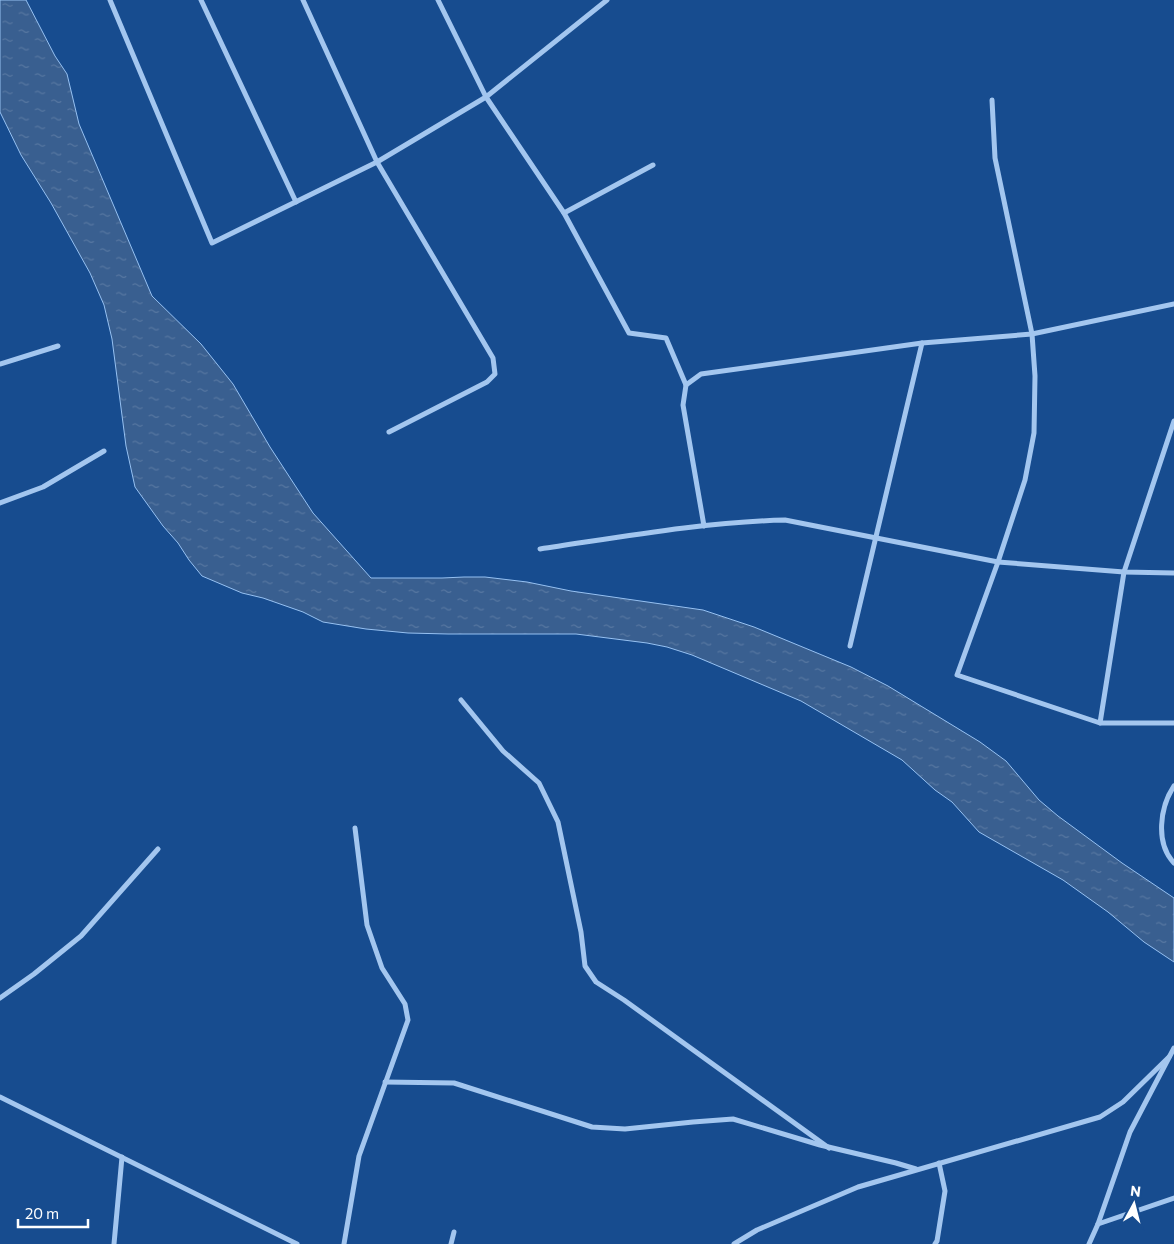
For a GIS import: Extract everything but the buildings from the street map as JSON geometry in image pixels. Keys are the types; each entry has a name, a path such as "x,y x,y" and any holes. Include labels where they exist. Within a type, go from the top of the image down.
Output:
{"street":[{"path":"110,0 212,243 377,162 486,97 605,0"},
{"path":"201,0 296,202"},
{"path":"303,0 377,162 493,358 495,374 487,382 389,432"},
{"path":"438,0 486,97 564,213 629,333 666,338 686,385 683,405 704,526"},
{"path":"992,100 995,158 1032,334 1034,433 1025,480 998,562 957,675 1100,723 1174,723"},
{"path":"564,213 653,165"},
{"path":"686,385 701,374 922,344 1032,334 1174,304"},
{"path":"850,646 922,344"},
{"path":"0,364 58,346"},
{"path":"1100,723 1124,572 1174,421"},
{"path":"0,503 43,487 104,451"},
{"path":"540,549 704,526 785,520 998,562 1124,572 1174,573"},
{"path":"461,700 504,751 539,783 558,822 581,932 585,966 596,982 624,1000 829,1148"},
{"path":"1174,786 1167,797 1160,828 1168,857 1174,863"},
{"path":"344,1244 359,1156 408,1020 405,1004 382,968 368,926 355,828"},
{"path":"0,998 34,974 81,936 158,849"},
{"path":"1089,1244 1098,1224 1130,1132 1174,1048"},
{"path":"734,1244 757,1230 858,1187 1100,1117 1123,1102 1169,1057"},
{"path":"385,1082 454,1083 592,1126 625,1129 733,1119 829,1148 896,1163 916,1170"},
{"path":"0,1098 298,1244"},
{"path":"114,1244 122,1157"},
{"path":"935,1244 945,1191 939,1163"},
{"path":"1098,1224 1174,1198"},
{"path":"451,1244 454,1232"}],"water":[{"path":"0,0 26,0 55,56 67,74 79,124 152,296 201,344 233,384 270,447 313,513 371,578 485,577 703,610 754,627 851,667 888,686 980,742 1006,761 1039,800 1058,816 1174,898 1174,962 1144,942 1108,912 1063,880 979,832 952,802 935,790 902,760 801,701 692,655 647,643 576,634 448,634 366,629 323,622 303,612 242,593 202,576 135,487 126,446 112,339 104,305 90,273 51,203 21,155 0,112"}]}
